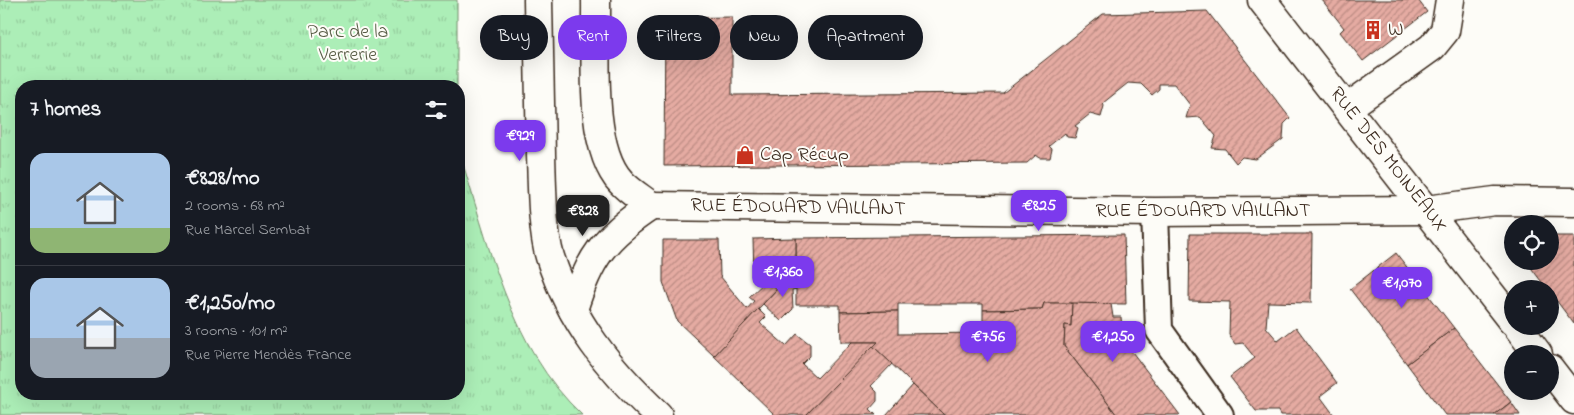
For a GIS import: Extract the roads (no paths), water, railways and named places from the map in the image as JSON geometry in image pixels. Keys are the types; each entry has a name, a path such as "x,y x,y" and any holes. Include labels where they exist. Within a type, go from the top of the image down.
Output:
{"street":[{"path":"538,0 542,194 550,255 573,310 594,346 623,382 658,415"},
{"path":"573,310 581,283 593,258 613,233 651,206 620,182 607,160 598,127 596,0"},
{"name":"RUE DES MOINEAUX","path":"1262,0 1504,311"},
{"path":"1347,108 1432,47 1444,31 1450,0"},
{"name":"RUE ÉDOUARD VAILLANT","path":"651,206 1155,212 1426,210 1495,201 1574,202"},
{"path":"1155,212 1159,330 1220,415"},
{"path":"1559,381 1574,400"}],"place":[{"name":"W","path":"1373,30"},
{"name":"Cap Récup","path":"745,155"}],"park label":[{"name":"Parc de la Verrerie","path":"348,44"}]}
